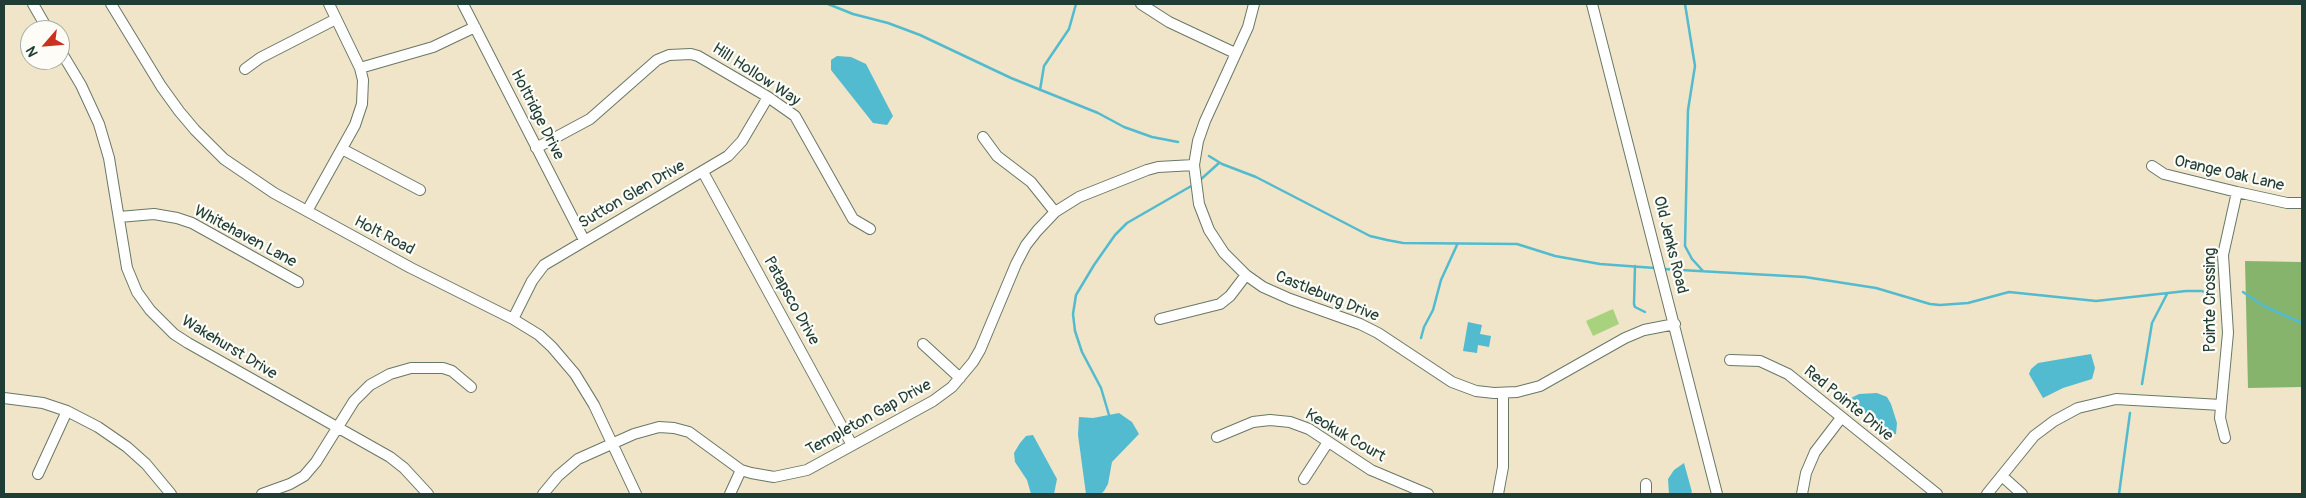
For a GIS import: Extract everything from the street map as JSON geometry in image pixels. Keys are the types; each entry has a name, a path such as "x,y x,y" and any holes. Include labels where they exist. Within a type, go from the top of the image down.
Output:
{"street":[{"path":"33,4 42,20"},
{"name":"Holt Road","path":"111,4 161,86 195,130 236,168 274,193 411,268 513,319 539,336 570,366 594,405 636,494"},
{"path":"307,211 355,124 362,104 360,68 329,4"},
{"name":"Holtridge Drive","path":"463,4 584,240"},
{"path":"1142,4 1169,22 1235,53"},
{"name":"Castleburg Drive","path":"1254,4 1248,27 1205,121 1198,141 1194,166 1199,204 1209,230 1224,254 1246,275 1272,291 1372,330 1452,382 1476,390 1503,393 1540,386 1625,338 1644,330 1675,324"},
{"name":"Old Jenks Road","path":"1592,4 1717,494"},
{"path":"245,69 260,58 336,19"},
{"path":"360,68 433,47 475,27"},
{"name":"Hill Hollow Way","path":"536,148 590,119 650,65 669,55 698,56 768,97 795,116 853,219 870,229"},
{"name":"Wakehurst Drive","path":"70,67 81,85 99,124 109,158 127,268 137,292 160,322 188,343 390,457 404,468 428,494"},
{"name":"Sutton Glen Drive","path":"513,319 538,271 552,259 703,172 735,150 768,97"},
{"path":"983,137 997,156 1031,182 1056,212"},
{"path":"342,149 420,190"},
{"name":"Templeton Gap Drive","path":"543,494 558,476 578,459 645,430 674,428 689,432 741,470 764,476 784,476 807,470 933,401 960,378 980,350 1016,264 1026,246 1056,212 1079,197 1147,170 1158,167 1194,166"},
{"name":"Orange Oak Lane","path":"2152,166 2164,174 2237,192 2287,202 2302,203"},
{"name":"Patapsco Drive","path":"703,172 852,445"},
{"name":"Pointe Crossing","path":"2225,438 2220,425 2228,333 2223,255 2237,192"},
{"name":"Whitehaven Lane","path":"119,217 154,214 192,223 298,282"},
{"path":"1160,319 1220,304 1230,296 1246,275"},
{"path":"923,344 960,378"},
{"name":"Red Pointe Drive","path":"1730,360 1752,360 1778,368 1812,392 1841,418 1937,494"},
{"path":"262,494 290,484 304,476 316,462 354,401 370,385 400,371 422,367 443,368 452,371 471,387"},
{"path":"1498,494 1503,466 1503,393"},
{"path":"4,398 43,403 67,411 98,426 127,447 153,472 171,494"},
{"path":"1987,494 2034,436 2054,421 2078,408 2116,399 2221,404"},
{"path":"38,474 67,411"},
{"path":"1802,494 1806,473 1815,452 1841,418"},
{"name":"Keokuk Court","path":"1217,436 1253,422 1280,421 1299,425 1371,470 1428,494"},
{"path":"1304,478 1328,442"},
{"path":"730,494 741,470"},
{"path":"2002,476 2022,494"}],"green space":[{"path":"2245,261 2302,262 2302,387 2248,388"},
{"path":"1613,309 1619,324 1593,336 1586,321"}],"water":[{"path":"837,56 851,57 866,64 893,116 887,125 873,123 831,70 831,60"},
{"path":"1468,322 1482,325 1480,334 1491,336 1489,347 1478,345 1477,353 1463,351"},
{"path":"2091,354 2095,368 2092,379 2063,388 2043,398 2029,374 2031,369 2038,363"},
{"path":"1877,393 1887,397 1891,404 1897,423 1896,434 1891,434 1855,405 1851,398 1859,394"},
{"path":"1119,413 1132,422 1139,434 1112,462 1108,484 1104,491 1101,494 1086,494 1078,435 1079,417 1093,418"},
{"path":"1033,435 1057,479 1054,494 1031,494 1027,480 1015,462 1014,453 1020,443 1026,436"},
{"path":"1684,463 1692,492 1690,494 1669,494 1668,479 1674,470"}],"waterway":[{"path":"828,4 920,35 1011,78 1098,113 1124,127 1152,137 1178,142"},
{"path":"1040,90 1044,66 1069,29 1076,4"},
{"path":"1685,4 1695,66 1688,110 1685,246 1692,259 1703,271"},
{"path":"1209,156 1222,164 1256,177 1370,236 1403,243 1517,244 1555,256 1600,264 1655,268"},
{"path":"1199,181 1219,163"},
{"path":"1109,415 1101,388 1082,352 1075,331 1073,314 1076,295 1115,235 1127,223 1193,185"},
{"path":"1421,338 1424,327 1433,310 1441,280 1457,245"},
{"path":"1635,266 1634,304 1635,307 1645,312"},
{"path":"1663,269 1805,277 1876,288 1930,304 1940,305 1968,303 2009,292 2096,301 2186,291 2202,291 2212,296"},
{"path":"2243,292 2264,306 2302,323"},
{"path":"2142,384 2152,323 2167,294"},
{"path":"2119,494 2130,413"}]}
